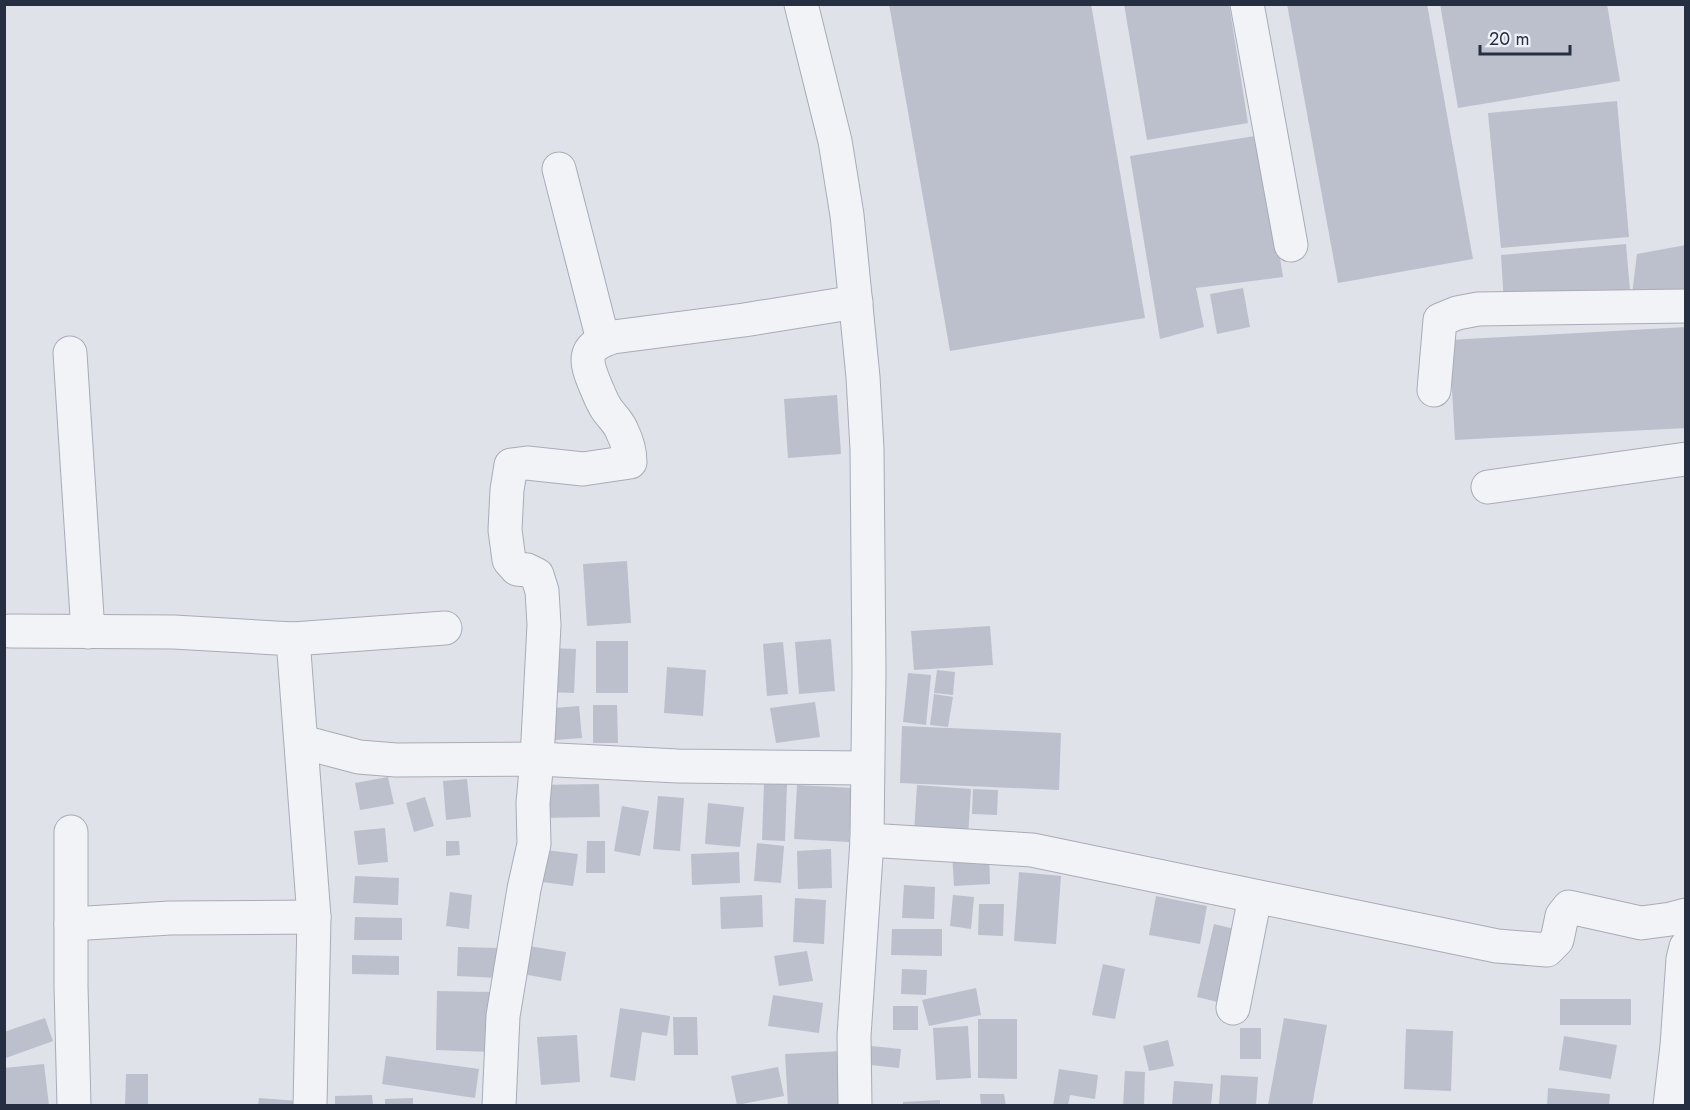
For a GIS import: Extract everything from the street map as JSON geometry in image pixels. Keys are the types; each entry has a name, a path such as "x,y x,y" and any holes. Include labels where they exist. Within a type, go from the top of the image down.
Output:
{"street":[{"path":"801,4 835,141 847,215 863,376 867,449 869,672 867,840 854,1036 855,1106"},
{"path":"1247,4 1291,245"},
{"path":"559,169 603,340"},
{"path":"499,1106 503,1017 524,889 534,844 533,803 544,625 542,591 537,575 527,570 517,569 509,560 505,530 511,465 527,463 583,469 630,462 630,449 621,428 604,406 587,367 588,356 595,345 603,340 856,302"},
{"path":"1434,390 1440,320 1457,313 1478,309 1686,306"},
{"path":"70,353 88,632"},
{"path":"1488,487 1686,459"},
{"path":"10,631 174,632 293,639 445,628"},
{"path":"293,639 314,917 310,1106"},
{"path":"302,742 359,757 396,760 537,759 678,766 867,768"},
{"path":"71,832 74,1106"},
{"path":"867,840 1032,850 1497,946 1532,950 1547,950 1557,940 1562,916 1569,907 1641,923 1686,915"},
{"path":"1233,1008 1255,897"},
{"path":"71,924 170,918 314,917"},
{"path":"1670,1106 1686,947"}],"building":[{"path":"889,4 1091,4 1145,318 950,351"},
{"path":"1124,4 1229,4 1248,123 1147,140"},
{"path":"1287,4 1427,4 1473,259 1338,283"},
{"path":"1440,4 1607,4 1620,81 1458,108"},
{"path":"1617,101 1629,237 1501,248 1488,113"},
{"path":"1261,135 1283,277 1196,288 1204,327 1160,339 1130,156"},
{"path":"1626,244 1631,302 1504,303 1501,255"},
{"path":"1686,245 1686,294 1631,302 1637,254"},
{"path":"1243,288 1250,327 1217,334 1210,294"},
{"path":"1686,327 1686,428 1455,440 1449,340"},
{"path":"837,395 841,454 788,458 784,399"},
{"path":"627,561 631,623 587,626 583,564"},
{"path":"990,626 993,665 914,670 911,631"},
{"path":"831,639 835,691 799,694 795,642"},
{"path":"596,641 628,641 628,693 596,693"},
{"path":"783,642 788,694 767,696 763,644"},
{"path":"549,648 576,649 574,693 547,692"},
{"path":"667,667 706,670 703,716 664,713"},
{"path":"937,670 955,672 953,695 934,693"},
{"path":"908,673 931,675 926,725 903,722"},
{"path":"934,694 953,697 948,727 930,725"},
{"path":"815,702 820,737 776,743 770,708"},
{"path":"593,705 617,705 618,743 593,743"},
{"path":"579,706 582,738 543,741 541,709"},
{"path":"902,726 1061,733 1059,790 900,783"},
{"path":"388,777 394,804 360,810 355,783"},
{"path":"467,779 471,817 446,820 443,781"},
{"path":"764,782 787,783 785,841 762,840"},
{"path":"599,784 600,817 538,818 537,785"},
{"path":"797,785 852,788 849,842 794,839"},
{"path":"917,785 971,789 968,837 914,833"},
{"path":"973,789 998,790 997,815 972,814"},
{"path":"658,796 684,798 680,851 653,849"},
{"path":"425,797 434,826 414,832 406,803"},
{"path":"708,803 744,807 740,847 705,844"},
{"path":"622,806 649,811 640,856 614,851"},
{"path":"385,828 388,862 358,865 354,831"},
{"path":"446,841 459,841 460,855 446,856"},
{"path":"587,841 605,841 605,873 586,873"},
{"path":"757,843 784,846 781,883 754,881"},
{"path":"538,849 578,854 573,886 534,881"},
{"path":"831,849 832,888 798,889 797,851"},
{"path":"739,852 740,883 692,885 691,854"},
{"path":"989,852 990,884 954,886 952,854"},
{"path":"1019,872 1061,876 1056,944 1014,941"},
{"path":"355,876 399,878 398,905 353,903"},
{"path":"904,885 935,887 934,919 902,918"},
{"path":"450,892 472,895 469,929 446,926"},
{"path":"762,895 763,927 721,929 720,897"},
{"path":"953,895 974,897 971,929 950,926"},
{"path":"1156,896 1207,906 1200,944 1149,935"},
{"path":"795,898 826,900 824,944 793,942"},
{"path":"979,904 1004,904 1003,936 978,935"},
{"path":"355,917 402,918 402,940 354,940"},
{"path":"1214,924 1247,932 1230,1005 1197,997"},
{"path":"892,929 942,929 942,956 891,955"},
{"path":"516,944 566,952 561,981 512,972"},
{"path":"458,947 500,948 499,978 457,976"},
{"path":"807,951 813,981 779,986 774,956"},
{"path":"352,955 399,956 399,975 352,974"},
{"path":"1103,964 1125,969 1115,1019 1092,1015"},
{"path":"902,969 927,970 926,995 901,994"},
{"path":"976,988 981,1015 929,1026 922,1000"},
{"path":"437,991 493,992 491,1052 436,1050"},
{"path":"773,995 823,1003 819,1033 768,1026"},
{"path":"1560,999 1631,999 1631,1025 1560,1025"},
{"path":"893,1006 918,1006 918,1030 893,1030"},
{"path":"620,1008 670,1016 667,1036 642,1032 635,1081 610,1077"},
{"path":"673,1017 697,1017 698,1055 674,1055"},
{"path":"45,1018 53,1041 6,1058 4,1032"},
{"path":"1284,1018 1327,1025 1312,1106 1268,1105"},
{"path":"978,1019 1017,1019 1017,1079 978,1078"},
{"path":"968,1026 971,1078 936,1080 933,1028"},
{"path":"1240,1028 1261,1028 1261,1059 1240,1059"},
{"path":"1406,1029 1453,1031 1451,1091 1404,1089"},
{"path":"577,1035 580,1082 541,1085 537,1037"},
{"path":"1564,1036 1617,1045 1611,1079 1559,1070"},
{"path":"1168,1040 1174,1066 1149,1071 1143,1046"},
{"path":"871,1046 901,1049 899,1068 870,1065"},
{"path":"841,1051 844,1106 788,1106 785,1054"},
{"path":"386,1056 479,1069 475,1098 382,1084"},
{"path":"44,1064 49,1106 4,1106 4,1068"},
{"path":"778,1067 784,1096 737,1105 731,1076"},
{"path":"1059,1069 1098,1075 1095,1099 1070,1095 1068,1106 1053,1106"},
{"path":"1125,1071 1145,1072 1144,1106 1123,1106"},
{"path":"126,1074 148,1074 148,1106 125,1106"},
{"path":"1221,1075 1258,1077 1256,1106 1219,1106"},
{"path":"1174,1081 1213,1084 1211,1106 1172,1106"},
{"path":"1548,1088 1610,1094 1609,1106 1547,1106"},
{"path":"980,1094 1004,1094 1006,1106 981,1106"},
{"path":"372,1095 373,1106 335,1106 335,1096"},
{"path":"259,1098 299,1101 298,1106 258,1106"},
{"path":"413,1098 413,1106 385,1106 385,1099"},
{"path":"940,1100 940,1106 903,1106 903,1102"}]}
